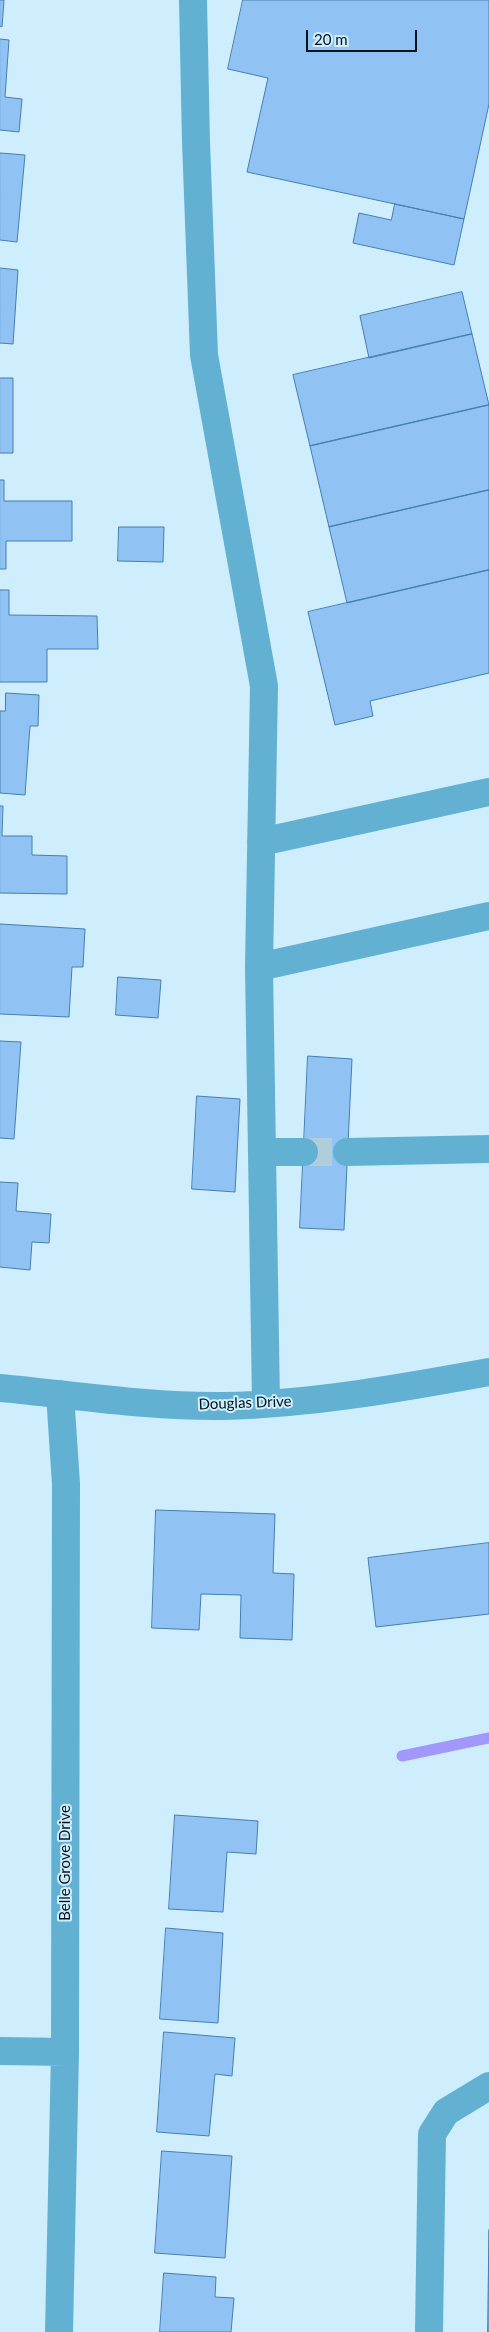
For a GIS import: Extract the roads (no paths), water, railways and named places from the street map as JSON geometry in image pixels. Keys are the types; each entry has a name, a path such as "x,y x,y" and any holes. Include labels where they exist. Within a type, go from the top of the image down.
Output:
{"street":[{"path":"193,0 204,355 264,686 259,967 266,1404"},
{"path":"261,842 489,792"},
{"path":"259,967 489,916"},
{"path":"347,1152 489,1149"},
{"path":"262,1152 304,1152"},
{"name":"Douglas Drive","path":"0,1388 175,1404 221,1406 266,1404 363,1393 489,1372"},
{"name":"Belle Grove Drive","path":"60,1394 66,1484 65,2052 60,2332"},
{"path":"0,2051 65,2052"},
{"path":"429,2332 432,2134 446,2112 489,2086"}],"waterway":[{"path":"402,1756 489,1738"}],"tunnel":[{"path":"304,1152 347,1152"}]}
